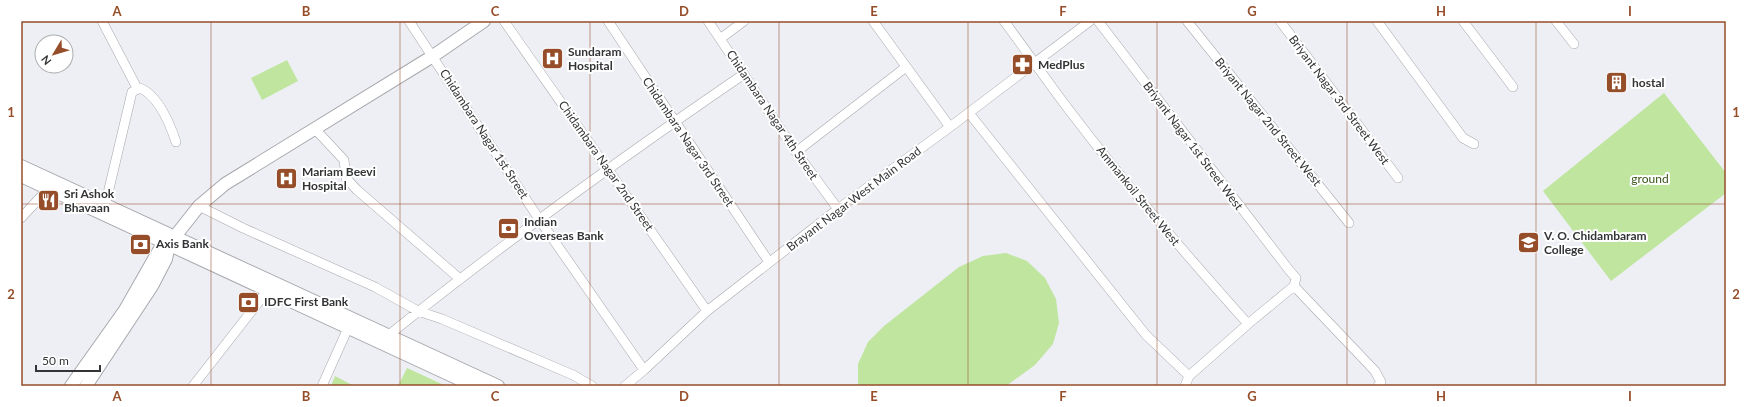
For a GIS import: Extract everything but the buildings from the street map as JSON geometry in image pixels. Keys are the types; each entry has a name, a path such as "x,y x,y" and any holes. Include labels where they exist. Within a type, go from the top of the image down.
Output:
{"main road":[{"path":"71,386 125,310 158,252 172,240 199,206 226,184 432,56 484,21"},
{"path":"21,166 104,209 389,334 498,386"},
{"path":"21,176 48,189 104,209"},
{"path":"172,240 268,290 474,386"},
{"path":"86,386 152,286 166,259 172,240"}],"street":[{"path":"102,21 137,88 140,88 148,93 169,120 176,142"},
{"name":"Chidambara Nagar 1st Street","path":"409,21 539,219 644,370"},
{"name":"Chidambara Nagar 2nd Street","path":"504,21 707,311"},
{"name":"Chidambara Nagar 3rd Street","path":"608,21 674,122 769,262"},
{"name":"Chidambara Nagar 4th Street","path":"708,21 796,152 838,209"},
{"path":"720,39 744,21"},
{"path":"873,21 950,128"},
{"name":"Ammankoil Street West","path":"1004,21 1075,118 1126,182 1193,262 1248,324"},
{"name":"Brayant Nagar West Main Road","path":"625,386 707,311 769,262 838,209 950,128 1090,21"},
{"name":"Briyant Nagar 1st Street West","path":"1098,21 1296,278 1294,286"},
{"name":"Briyant Nagar 2nd Street West","path":"1187,21 1349,224"},
{"name":"Briyant Nagar 3rd Street West","path":"1280,21 1398,178"},
{"path":"1377,21 1463,138 1474,144"},
{"path":"1463,21 1513,87"},
{"path":"1556,21 1574,44"},
{"path":"796,152 906,68"},
{"path":"379,342 608,168 744,74"},
{"path":"104,209 132,92 137,88"},
{"path":"968,113 1146,335 1189,376"},
{"path":"315,129 344,160 346,178 357,190 460,279"},
{"path":"21,218 48,189"},
{"path":"199,206 243,228 375,287 418,311 442,319 573,375 592,386"},
{"path":"1185,386 1189,376 1294,286 1375,371 1381,382 1378,386"},
{"path":"193,386 268,290"},
{"path":"322,386 348,328"}],"green space":[{"path":"287,60 298,81 262,100 251,78"},
{"name":"ground","path":"1664,93 1726,173 1726,193 1611,281 1543,191"},
{"path":"1006,253 1027,261 1045,278 1056,299 1059,323 1053,344 1035,365 1006,386 858,386 858,364 868,342 884,326 959,267 983,256"},
{"path":"407,368 446,386 398,386"},
{"path":"335,376 354,386 331,386"}],"place":[{"name":"Sundaram Hospital","path":"552,59"},
{"name":"MedPlus","path":"1022,65"},
{"name":"hostal","path":"1616,83"},
{"name":"Mariam Beevi Hospital","path":"287,179"},
{"name":"Sri Ashok Bhavaan","path":"48,201"},
{"name":"Indian Overseas Bank","path":"509,229"},
{"name":"V. O. Chidambaram College","path":"1529,243"},
{"name":"Axis Bank","path":"140,244"},
{"name":"IDFC First Bank","path":"248,302"}]}
